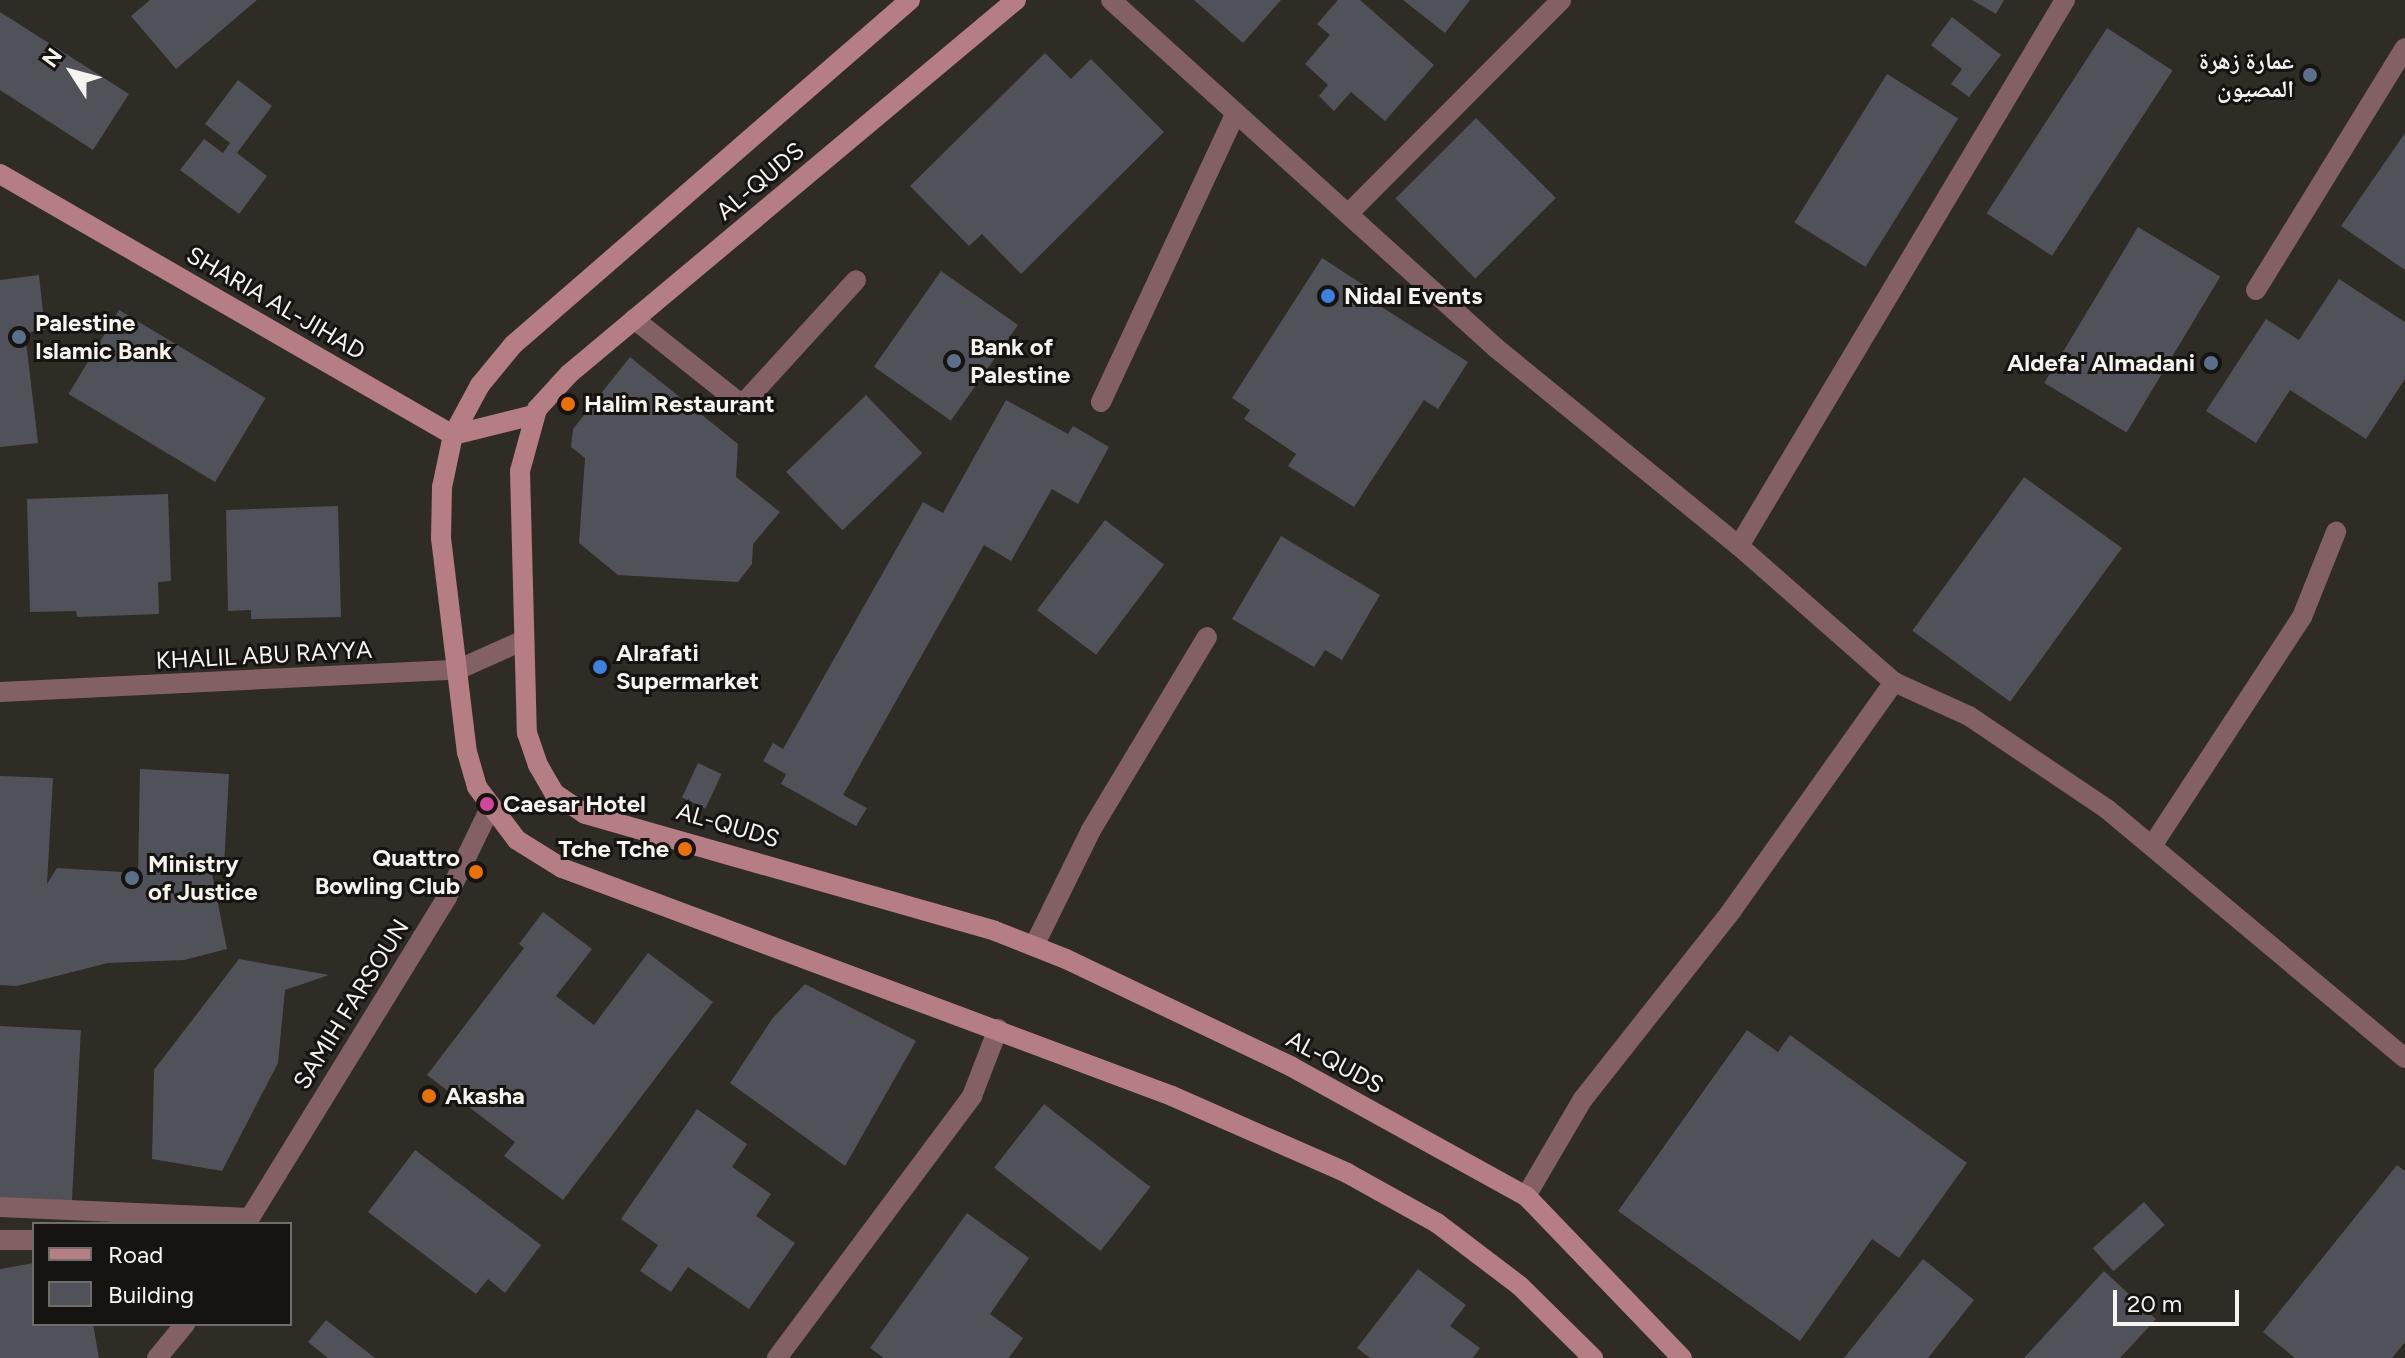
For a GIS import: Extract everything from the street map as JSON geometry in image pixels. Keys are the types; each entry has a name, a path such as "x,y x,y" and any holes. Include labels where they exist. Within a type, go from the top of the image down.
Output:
{"street":[{"name":"AL-QUDS","path":"910,0 513,345 480,385 453,435 442,487 441,538 467,752 477,787 517,840 562,868 1172,1096 1347,1173 1437,1223 1520,1286 1593,1358"},
{"name":"AL-QUDS","path":"1016,0 569,374 534,415 520,471 527,733 554,793 585,814 718,848 1034,946 1292,1067 1526,1196 1682,1358"},
{"path":"1111,0 1496,348 1739,546 1894,682 1969,716 2107,809 2405,1058"},
{"path":"1348,214 1561,0"},
{"path":"1739,546 2065,0"},
{"path":"2256,290 2405,48"},
{"path":"1101,402 1236,113"},
{"name":"SHARIA AL-JIHAD","path":"0,174 453,435"},
{"path":"634,319 742,405 856,280"},
{"path":"453,435 534,415"},
{"path":"2152,846 2302,617 2336,532"},
{"path":"1034,946 1091,830 1207,637"},
{"name":"KHALIL ABU RAYYA","path":"0,692 457,670 524,640"},
{"path":"1526,1196 1583,1099 1732,910 1894,682"},
{"name":"SAMIH FARSOUN","path":"248,1221 447,897 491,806"},
{"path":"777,1358 972,1096 998,1029"},
{"path":"0,1207 248,1221"},
{"path":"0,1240 32,1240"},
{"path":"157,1358 183,1326"}],"building":[{"path":"150,0 257,0 176,69 131,16"},
{"path":"1194,0 1281,0 1243,43"},
{"path":"1338,0 1360,0 1434,65 1385,121 1351,92 1334,111 1319,96 1328,85 1305,64 1330,35 1317,24"},
{"path":"1403,0 1470,0 1445,33"},
{"path":"1972,0 2004,0 1996,14"},
{"path":"0,12 129,94 93,150 0,90"},
{"path":"1952,17 2001,55 1969,97 1951,84 1962,69 1931,45"},
{"path":"2107,28 2172,70 2052,256 1987,213"},
{"path":"1045,53 1071,79 1091,59 1164,132 1021,274 982,234 969,246 910,186"},
{"path":"1887,74 1958,119 1866,267 1794,222"},
{"path":"238,80 272,106 237,153 267,176 239,214 180,170 204,139 223,153 230,143 205,124"},
{"path":"1476,118 1556,198 1475,279 1395,199"},
{"path":"2405,133 2405,270 2341,226"},
{"path":"2138,227 2220,276 2127,432 2044,383"},
{"path":"1322,258 1382,297 1377,304 1468,362 1438,409 1424,400 1354,507 1288,466 1296,454 1244,419 1250,410 1232,398"},
{"path":"941,271 1018,325 951,421 874,367"},
{"path":"39,275 45,330 25,333 38,443 0,447 0,280"},
{"path":"2339,279 2405,322 2405,379 2366,439 2290,390 2256,443 2206,411 2266,319 2299,340"},
{"path":"119,310 266,398 215,482 69,394"},
{"path":"630,357 738,444 736,477 780,512 753,544 752,564 738,582 618,575 579,543 585,458 571,447 573,429"},
{"path":"866,395 922,453 842,530 786,472"},
{"path":"1006,400 1068,434 1073,426 1109,447 1078,504 1052,489 1011,561 984,545 843,795 867,808 856,826 781,784 786,774 763,761 773,743 783,749 923,502 943,513"},
{"path":"2024,477 2122,548 2010,702 1912,631"},
{"path":"168,494 171,581 158,582 159,614 77,617 76,611 30,612 27,499"},
{"path":"338,506 341,617 251,619 251,610 228,611 226,510"},
{"path":"1105,520 1164,565 1096,655 1037,610"},
{"path":"1281,536 1380,595 1342,660 1325,650 1314,667 1232,619"},
{"path":"698,763 722,774 706,808 682,797"},
{"name":"Ministry of Justice","path":"140,769 229,774 224,866 211,869 227,949 184,960 108,963 17,986 0,985 0,776 53,778 47,884 57,868 138,873"},
{"path":"543,912 592,949 556,996 594,1025 648,953 713,1002 563,1200 504,1156 515,1142 427,1075 524,948 519,944"},
{"path":"239,959 329,975 285,990 278,1063 222,1171 152,1159 154,1070"},
{"path":"805,984 916,1041 845,1166 730,1083 772,1019"},
{"path":"0,1026 81,1030 72,1206 0,1202"},
{"path":"1747,1030 1778,1052 1790,1035 1967,1163 1899,1258 1872,1239 1800,1341 1618,1211"},
{"path":"1044,1104 1150,1187 1101,1251 994,1168"},
{"path":"697,1109 747,1144 732,1167 771,1194 756,1216 795,1243 749,1309 688,1267 671,1292 640,1271 658,1245 621,1219"},
{"path":"415,1150 541,1245 505,1293 488,1279 476,1294 368,1212"},
{"path":"2397,1165 2405,1171 2405,1342 2392,1358 2295,1358 2263,1332"},
{"path":"2144,1202 2165,1225 2113,1271 2093,1248"},
{"path":"967,1213 1029,1258 990,1314 1023,1338 1009,1358 884,1358 870,1348"},
{"path":"1923,1259 1974,1300 1928,1358 1844,1358"},
{"path":"32,1263 32,1326 93,1326 99,1358 0,1358 0,1269"},
{"path":"1418,1269 1466,1305 1450,1326 1480,1348 1473,1358 1370,1358 1357,1348"},
{"path":"2104,1271 2156,1319 2120,1358 2024,1358"},
{"path":"326,1320 375,1358 328,1358 308,1342"}],"place":[{"name":"عمارة زهرة المصيون","path":"2310,75"},
{"name":"Nidal Events","path":"1328,296"},
{"name":"Palestine Islamic Bank","path":"19,337"},
{"name":"Bank of Palestine","path":"954,361"},
{"name":"Aldefa' Almadani","path":"2211,363"},
{"name":"Halim Restaurant","path":"568,404"},
{"name":"Alrafati Supermarket","path":"600,667"},
{"name":"Caesar Hotel","path":"487,804"},
{"name":"Tche Tche","path":"685,849"},
{"name":"Quattro Bowling Club","path":"476,872"},
{"name":"Ministry of Justice","path":"132,878"},
{"name":"Akasha","path":"429,1096"}]}
